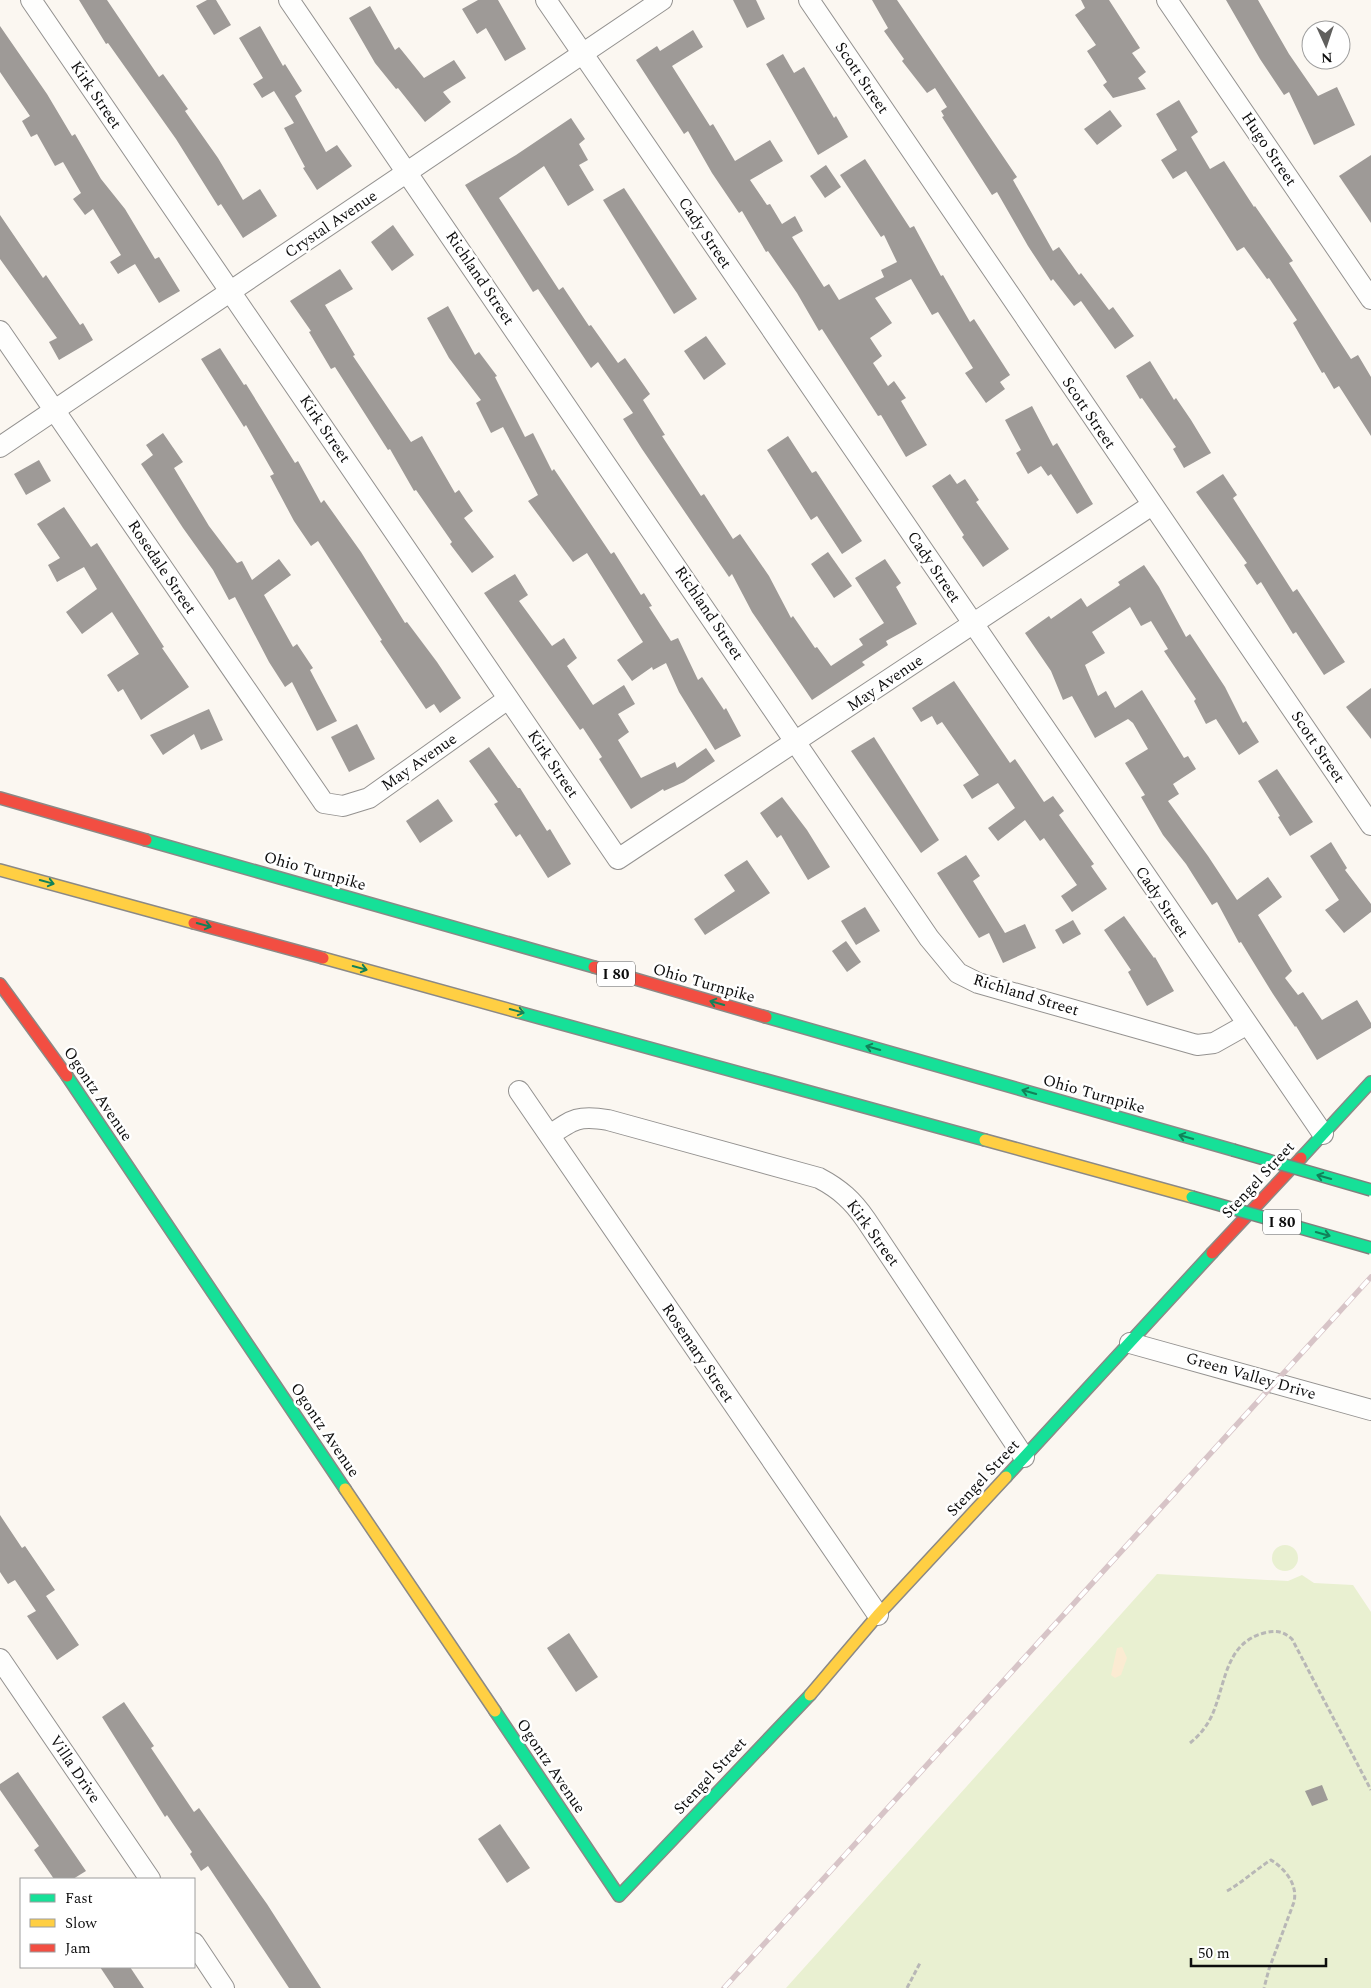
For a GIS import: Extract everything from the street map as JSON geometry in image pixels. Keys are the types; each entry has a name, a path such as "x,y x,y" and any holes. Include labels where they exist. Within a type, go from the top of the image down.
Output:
{"main road":[{"name":"Ohio Turnpike","path":"0,798 1371,1190"},
{"name":"I 80","path":"0,870 1192,1197 1371,1248"},
{"name":"Ogontz Avenue","path":"0,984 49,1050 619,1896"},
{"name":"Stengel Street","path":"619,1896 808,1697 878,1615 1371,1082"}],"street":[{"name":"Kirk Street","path":"31,0 618,859"},
{"name":"Richland Street","path":"289,0 930,938 958,973 978,983 1197,1045 1214,1043 1246,1025"},
{"name":"Cady Street","path":"546,0 1246,1025 1323,1134"},
{"name":"Crystal Avenue","path":"0,448 662,0"},
{"name":"Scott Street","path":"809,0 1371,825"},
{"name":"Hugo Street","path":"1167,0 1371,299"},
{"name":"Rosedale Street","path":"0,331 324,802"},
{"name":"May Avenue","path":"618,859 1152,505"},
{"name":"May Avenue","path":"324,802 343,806 369,798 508,698"},
{"name":"Rosemary Street","path":"519,1091 878,1615"},
{"name":"Kirk Street","path":"550,1136 570,1122 588,1116 818,1178 837,1188 853,1202 866,1220 1024,1457"},
{"name":"Green Valley Drive","path":"1130,1343 1371,1410"},
{"name":"Villa Drive","path":"0,1660 149,1878"},
{"path":"195,1945 224,1988"}],"path":[{"path":"1190,1743 1200,1734 1213,1714 1232,1658 1240,1645 1248,1638 1277,1630 1285,1632 1292,1639 1371,1790"},
{"path":"1227,1891 1245,1882 1259,1868 1271,1860 1281,1867 1292,1882 1296,1894 1294,1902 1269,1969 1264,1988"},
{"path":"907,1988 920,1963"}],"green space":[{"path":"1285,1545 1294,1549 1298,1558 1294,1567 1285,1571 1276,1567 1272,1558 1276,1549"},
{"path":"1157,1574 1288,1581 1302,1575 1314,1583 1353,1585 1371,1612 1371,1988 786,1988"}],"sand":[{"path":"1122,1647 1127,1658 1121,1675 1115,1678 1111,1675 1117,1648"}],"building":[{"path":"79,0 107,0 159,77 163,74 188,109 185,111 218,158 243,200 260,189 277,216 243,238 221,204 218,206 176,139 108,43 106,44"},
{"path":"207,0 216,0 231,25 214,35 196,6"},
{"path":"478,0 498,0 526,49 505,61 486,28 477,34 462,9"},
{"path":"733,0 756,0 765,19 747,28"},
{"path":"872,0 897,0 1017,177 1013,180 1053,251 1059,247 1079,275 1081,273 1109,310 1113,307 1134,336 1115,349 1081,301 1074,306 1053,279 1051,281 1028,246 997,192 992,195 942,117 944,116 941,111 947,107 935,88 927,93 902,61 904,59 884,31 888,28"},
{"path":"1081,0 1109,0 1140,48 1132,53 1146,72 1138,78 1146,89 1113,98 1103,85 1107,82 1087,51 1096,45 1075,15 1085,8"},
{"path":"1226,0 1258,0 1289,54 1318,96 1337,87 1355,125 1314,145 1289,92 1284,95 1260,59"},
{"path":"370,6 395,50 399,47 424,78 454,60 466,78 443,92 451,102 425,122 375,63 349,18"},
{"path":"0,26 47,94 72,136 75,134 101,179 125,209 155,259 159,257 180,291 159,303 135,264 118,274 110,262 121,255 93,209 85,215 73,199 81,193 63,162 55,166 37,134 31,137 22,121 30,116 0,72"},
{"path":"260,26 283,66 285,64 302,91 295,96 326,152 337,145 352,166 317,190 303,168 305,167 284,128 294,123 274,91 262,98 253,84 263,78 239,38"},
{"path":"693,30 703,47 672,66 710,126 713,124 735,161 770,140 783,161 750,180 767,205 770,204 782,224 795,216 803,231 792,237 824,287 829,284 839,300 884,277 881,270 897,262 884,235 881,237 840,175 865,159 910,228 914,226 941,276 943,275 970,322 974,319 1010,375 1000,382 1005,389 986,403 965,373 973,368 938,312 932,315 911,279 875,298 892,323 870,338 882,356 873,363 888,386 894,381 906,398 901,401 927,445 906,457 881,415 878,416 822,329 819,331 797,293 768,251 766,252 742,211 739,213 712,173 688,131 684,134 636,60 657,46 660,51"},
{"path":"783,54 794,73 804,67 834,118 836,116 848,137 818,155 766,64"},
{"path":"1179,100 1198,132 1191,137 1210,169 1224,161 1293,261 1289,263 1351,359 1358,355 1371,377 1371,436 1339,386 1334,389 1324,372 1322,373 1293,323 1297,320 1269,278 1267,279 1244,247 1237,251 1186,171 1173,179 1161,160 1177,150 1156,114"},
{"path":"1110,110 1122,126 1097,145 1084,129"},
{"path":"571,118 585,139 579,144 588,160 579,165 594,190 568,206 544,166 499,198 559,290 563,287 589,326 591,325 618,363 625,358 650,394 643,400 665,435 662,436 701,496 704,494 733,539 740,534 769,576 791,618 793,616 815,648 817,647 831,666 863,645 859,639 884,623 855,578 885,559 901,583 896,587 917,624 886,641 888,645 862,662 865,665 812,700 752,612 732,574 729,577 623,419 633,413 598,362 591,368 538,289 533,292 465,185 516,155"},
{"path":"1371,155 1371,223 1339,176"},
{"path":"826,165 841,187 825,198 810,176"},
{"path":"624,188 697,299 674,314 603,200"},
{"path":"0,215 43,278 46,275 80,325 83,323 93,340 59,360 49,342 57,338 0,259"},
{"path":"393,225 414,255 392,271 371,242"},
{"path":"340,269 353,289 325,305 355,355 353,356 411,442 422,436 455,493 459,490 473,511 464,518 494,557 472,573 450,544 452,542 416,490 414,491 390,449 388,450 335,367 331,369 309,332 311,331 290,301"},
{"path":"448,306 475,355 479,352 497,376 495,377 525,437 533,433 552,471 554,469 611,554 614,552 641,595 644,593 652,606 649,607 671,641 678,638 698,680 702,677 724,710 726,708 741,736 715,750 679,692 666,663 653,670 652,667 632,681 617,660 643,642 587,553 573,562 528,501 538,495 503,427 491,433 476,403 481,400 449,358 427,318"},
{"path":"706,336 726,364 704,380 684,351"},
{"path":"220,348 244,385 246,384 295,463 298,461 321,503 324,500 361,552 405,623 407,622 437,662 461,698 440,713 434,704 426,709 380,641 382,640 318,541 311,546 294,521 270,476 274,474 246,425 244,427 201,359"},
{"path":"1150,361 1174,400 1176,398 1191,420 1211,453 1184,468 1173,449 1176,447 1142,398 1140,399 1126,376"},
{"path":"1032,406 1053,446 1057,443 1093,504 1077,514 1051,474 1048,476 1041,466 1028,474 1016,453 1021,450 1005,420"},
{"path":"163,433 183,462 174,468 209,526 237,563 242,561 252,580 279,559 291,575 264,595 293,647 297,644 313,668 310,670 337,721 317,731 292,682 285,687 269,662 235,597 229,600 213,570 141,464 153,455 146,445"},
{"path":"788,436 812,473 816,471 862,541 842,554 817,516 811,520 767,450"},
{"path":"39,460 51,481 26,495 14,474"},
{"path":"950,474 957,484 965,479 979,500 976,502 1009,549 983,567 962,537 964,535 932,486"},
{"path":"1223,474 1237,495 1233,498 1293,592 1297,589 1345,662 1324,675 1296,632 1293,634 1261,582 1257,585 1244,565 1247,563 1196,492"},
{"path":"64,507 91,547 97,543 164,647 162,648 189,687 141,720 123,689 118,692 107,675 139,654 112,612 82,634 66,612 97,589 84,567 57,582 48,565 60,558 37,524"},
{"path":"828,552 852,586 834,598 811,564"},
{"path":"1144,565 1159,587 1186,637 1190,634 1225,687 1243,723 1246,721 1259,742 1239,755 1216,719 1206,724 1194,701 1196,699 1164,651 1168,649 1151,621 1141,626 1130,607 1092,632 1105,653 1085,665 1098,696 1106,691 1115,708 1142,690 1184,758 1188,756 1196,769 1173,784 1179,794 1168,801 1237,900 1268,877 1282,897 1258,915 1292,971 1285,978 1298,995 1303,992 1322,1020 1357,1000 1371,1023 1371,1028 1317,1060 1241,942 1239,943 1217,902 1212,905 1186,864 1163,835 1141,797 1145,795 1125,763 1148,749 1133,723 1128,719 1095,738 1072,696 1063,700 1051,671 1025,633 1049,616 1051,619 1081,598 1087,607 1120,585 1118,582"},
{"path":"515,574 528,595 519,601 552,646 564,638 577,658 567,666 593,705 624,685 635,704 618,714 629,732 618,740 641,778 675,762 677,768 706,748 715,761 684,782 664,791 663,789 631,809 599,759 602,757 583,728 580,730 484,593"},
{"path":"954,681 1010,763 1015,759 1044,802 1053,796 1064,811 1059,815 1094,864 1091,866 1107,889 1072,912 1061,896 1077,885 1044,838 1040,841 1025,820 998,841 988,828 1015,808 998,783 972,799 963,785 979,775 942,722 937,725 932,716 921,722 912,708"},
{"path":"1371,688 1371,739 1346,707"},
{"path":"209,709 223,740 201,750 194,734 163,755 150,735"},
{"path":"357,724 375,759 349,772 331,737"},
{"path":"874,737 939,840 921,853 851,751"},
{"path":"489,747 518,788 520,788 547,831 550,829 571,864 548,878 520,834 516,837 494,804 498,802 469,761"},
{"path":"1277,769 1313,822 1290,836 1258,781"},
{"path":"782,797 807,830 830,867 808,880 781,835 777,838 760,813"},
{"path":"438,799 453,821 420,843 406,821"},
{"path":"1331,842 1347,868 1345,870 1371,904 1371,912 1344,933 1325,910 1339,900 1310,856"},
{"path":"966,855 980,876 973,881 1005,933 1025,924 1036,948 1003,963 989,933 979,938 937,873"},
{"path":"747,860 770,893 705,935 694,919 735,891 724,875"},
{"path":"865,907 880,931 856,945 841,921"},
{"path":"1124,916 1155,957 1174,991 1147,1006 1128,972 1131,970 1104,930"},
{"path":"1073,920 1081,934 1063,944 1055,930"},
{"path":"846,941 861,962 847,972 832,951"},
{"path":"0,1515 22,1548 25,1546 55,1590 46,1596 79,1645 57,1660 27,1616 36,1611 15,1580 8,1584 0,1572"},
{"path":"569,1633 598,1677 576,1692 547,1648"},
{"path":"124,1702 154,1746 151,1748 194,1812 199,1808 267,1904 321,1988 289,1988 208,1866 201,1871 190,1854 192,1852 167,1815 165,1817 102,1717"},
{"path":"18,1772 86,1871 75,1878 53,1878 34,1850 39,1846 0,1790 0,1784"},
{"path":"1322,1785 1328,1800 1312,1806 1305,1791"},
{"path":"500,1824 530,1868 507,1883 478,1839"},
{"path":"101,1968 131,1968 144,1988 114,1988"}],"railway":[{"path":"724,1988 1371,1277"}],"traffic: fast":[{"path":"146,840 594,967"},
{"path":"518,1012 985,1140"},
{"path":"766,1017 1233,1150"},
{"path":"67,1076 345,1489"},
{"path":"1301,1158 1371,1082"},
{"path":"1233,1150 1371,1190"},
{"path":"1192,1197 1371,1248"},
{"path":"1006,1477 1212,1253"},
{"path":"495,1711 619,1896 810,1695"}],"traffic: slow":[{"path":"0,870 194,923"},
{"path":"323,958 518,1012"},
{"path":"985,1140 1192,1197"},
{"path":"810,1695 878,1615 1006,1477"},
{"path":"345,1489 495,1711"}],"traffic: jam":[{"path":"0,798 146,840"},
{"path":"194,923 323,958"},
{"path":"594,967 766,1017"},
{"path":"0,984 67,1076"},
{"path":"1212,1253 1301,1158"}]}
